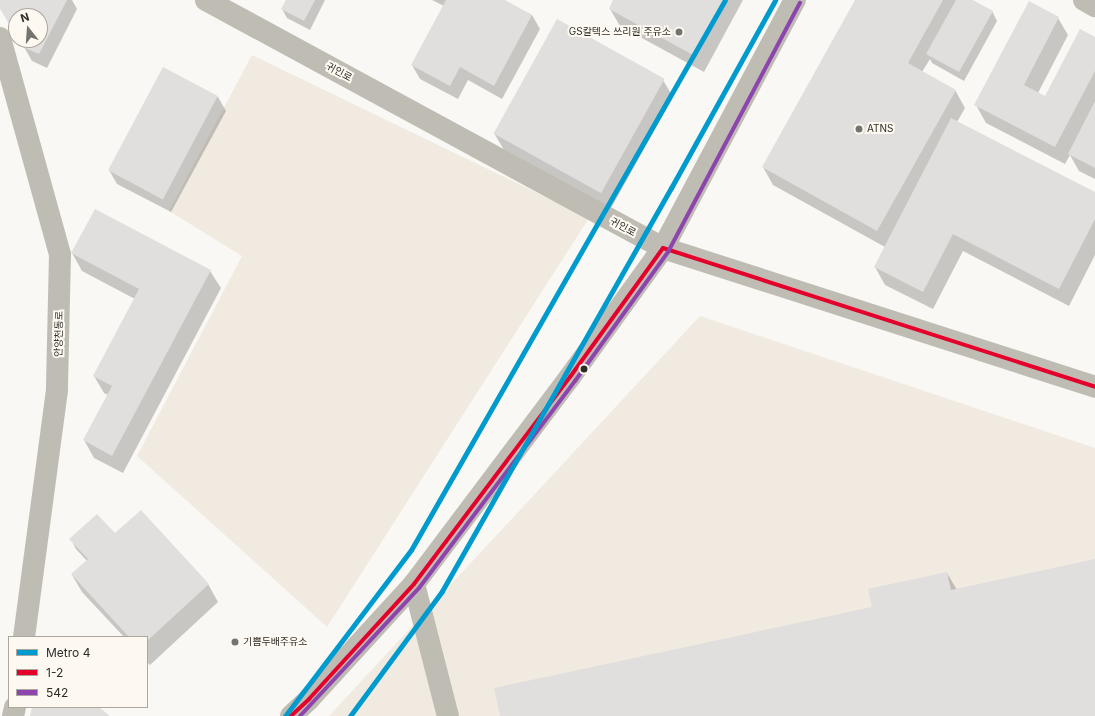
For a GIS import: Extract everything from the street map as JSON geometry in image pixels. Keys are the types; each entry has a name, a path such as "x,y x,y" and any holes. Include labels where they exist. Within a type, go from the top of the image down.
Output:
{"street":[{"name":"귀인로","path":"206,0 663,248 1095,387"},
{"path":"291,716 309,699 414,584 570,377 663,248 795,0"},
{"path":"1084,0 1095,6"},
{"name":"안양천동로","path":"0,38 60,254 58,390 24,636"},
{"path":"414,584 448,716"}],"shaded area":[{"path":"252,55 589,218 327,627 137,456 242,256 169,211"},
{"path":"700,316 1095,448 1095,716 329,716"}],"building":[{"path":"0,0 67,0 48,37 48,8 8,8 8,22 0,9"},
{"path":"286,0 315,0 304,21 281,9"},
{"path":"446,0 505,0 532,15 494,86 460,67 450,86 411,65"},
{"name":"GS칼텍스 쓰리원 주유소","path":"613,0 724,0 693,55 609,9"},
{"name":"ATNS","path":"855,0 943,0 908,63 956,90 877,231 762,167"},
{"path":"956,0 973,0 993,11 959,72 926,54"},
{"path":"1029,1 1059,17 1024,85 1045,96 1080,29 1095,37 1095,71 1055,147 974,105"},
{"path":"557,19 665,79 601,193 493,134"},
{"path":"25,48 42,48 39,54"},
{"path":"163,67 218,96 163,199 108,170"},
{"path":"1095,101 1095,168 1068,154"},
{"path":"951,118 1095,192 1095,219 1059,289 953,234 923,292 874,267"},
{"path":"95,209 211,270 112,456 83,440 112,386 93,376 139,289 71,253"},
{"path":"141,510 209,584 148,640 148,636 128,636 71,574 88,559 69,539 97,514 115,533"},
{"path":"1095,559 1095,716 500,716 494,688 872,607 868,589 947,572 951,590"},
{"path":"32,708 100,708 110,716 30,716"}],"metro line":[{"name":"4","path":"285,716 411,550 725,0"},
{"name":"4","path":"350,716 442,591 671,188 775,0"}],"transit line":[{"name":"542","path":"300,716 419,588 575,381 668,252 800,3"},
{"name":"1-2","path":"663,248 1095,387"},
{"name":"1-2","path":"291,716 309,699 414,584 570,377 663,248"}],"place":[{"name":"GS칼텍스 쓰리원 주유소","path":"679,32"},
{"name":"ATNS","path":"859,129"},
{"name":"기쁨두배주유소","path":"235,642"}]}
